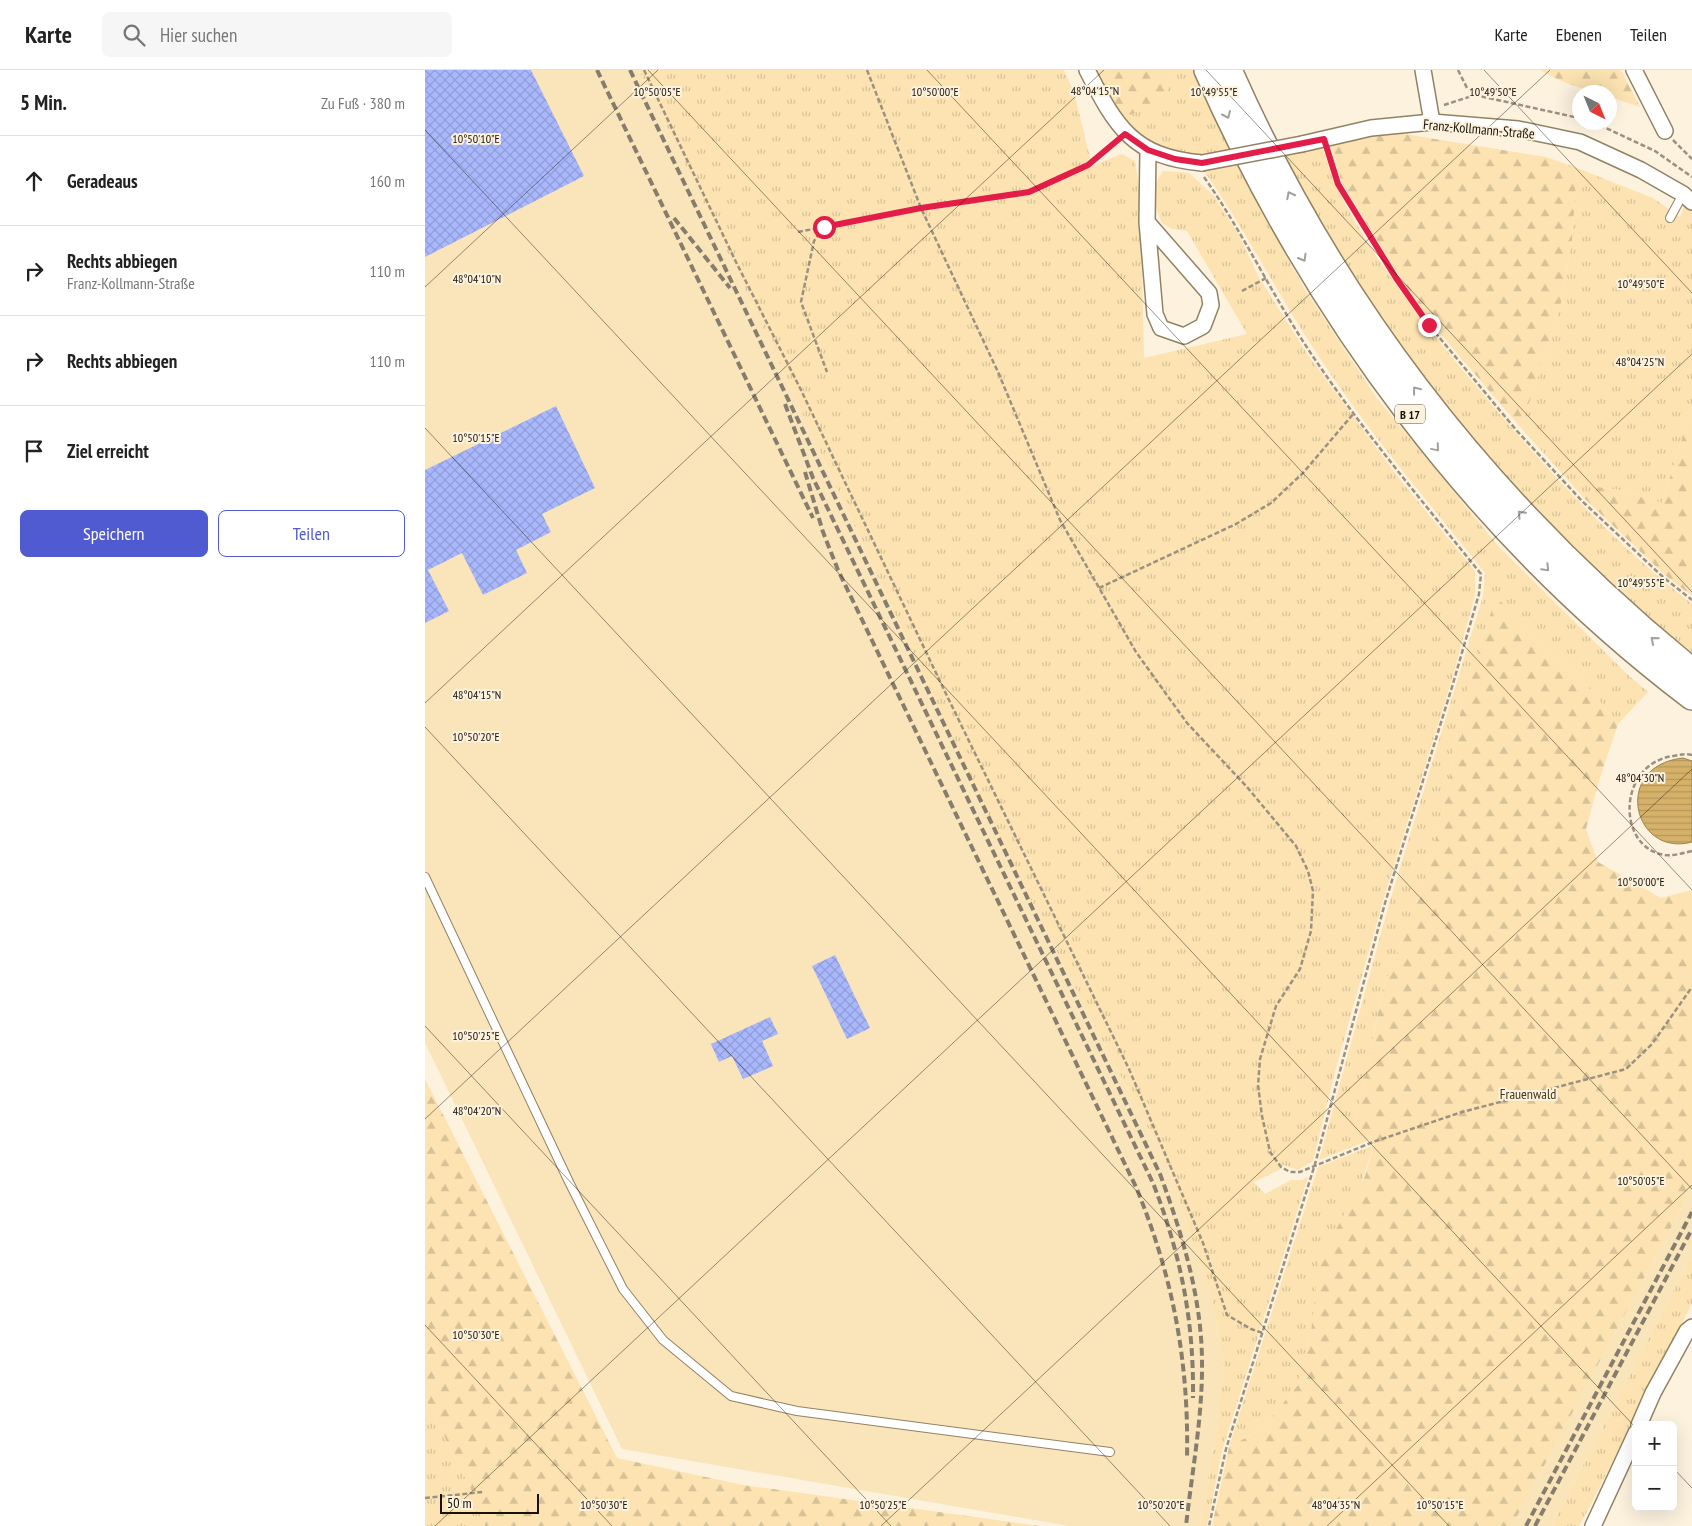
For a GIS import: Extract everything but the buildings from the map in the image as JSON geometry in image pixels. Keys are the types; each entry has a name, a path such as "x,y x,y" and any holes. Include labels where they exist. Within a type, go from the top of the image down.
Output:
{"highway":[{"name":"B 17","path":"1207,70 1232,126 1282,222 1353,338 1395,395 1471,489 1527,549 1604,624 1692,697"},
{"name":"B 17","path":"1229,70 1250,117 1294,204 1333,270 1405,375 1449,432 1527,521 1613,604 1692,671"}],"street":[{"name":"Franz-Kollmann-Straße","path":"1087,70 1105,105 1125,134 1148,150 1198,163 1301,144 1371,128 1432,122 1518,129 1579,142 1641,170 1687,198"},
{"path":"1423,70 1432,122"},
{"path":"1634,70 1665,132"},
{"path":"1147,222 1209,293 1211,305 1203,326 1184,336 1161,328 1155,314 1147,222 1148,150"},
{"path":"1641,1421 1674,1354 1687,1331 1692,1327"},
{"path":"1593,1526 1632,1442"}],"lane":[{"path":"1669,218 1687,198"},
{"path":"425,877 569,1182 623,1289 663,1340 731,1396 797,1411 1109,1452"}],"path":[{"path":"644,70 735,262 801,390 943,690 1129,1069 1203,1243 1227,1315 1251,1329 1263,1333"},
{"path":"867,70 921,208 998,372 1060,520 1136,652 1187,723 1247,788 1296,846 1308,871 1313,891 1311,931 1300,969 1276,1006 1260,1059 1258,1085 1268,1143 1281,1167 1290,1172 1300,1172 1315,1164 1462,1112 1627,1069 1652,1044 1692,987"},
{"path":"1458,70 1467,88 1475,95"},
{"path":"1432,122 1445,103 1475,95 1572,116"},
{"path":"1610,130 1655,151 1692,176"},
{"path":"1665,132 1692,159"},
{"path":"798,232 921,208 1029,192 1088,165 1125,134"},
{"path":"1324,139 1338,184 1396,278 1429,325 1517,431 1582,501 1663,578 1692,600"},
{"path":"1198,163 1311,354 1354,413 1481,574 1477,603 1385,903 1315,1164 1226,1449 1209,1526"},
{"path":"824,227 814,241 801,302 827,372"},
{"path":"1242,291 1266,278"},
{"path":"1099,588 1236,524 1271,504 1303,473 1354,413"},
{"path":"1692,755 1660,758 1642,770 1633,784 1629,801 1631,823 1639,838 1647,847 1664,855 1692,851"},
{"path":"425,1498 483,1492"}],"shaded area":[{"path":"425,70 639,70 744,287 989,817 1167,1164 1211,1295 1224,1366 1214,1446 1200,1526 1069,1526 622,1449 425,1043"},
{"path":"1683,758 1692,761 1692,842 1672,843 1656,837 1644,825 1638,809 1639,792 1646,777 1660,765"},
{"path":"1692,1188 1692,1255 1552,1526 1512,1526"}],"green space":[{"path":"639,70 1064,70 1074,92 1092,166 1122,154 1135,161 1140,194 1144,358 1247,334 1187,231 1172,229 1162,223 1156,209 1154,190 1163,171 1189,173 1214,196 1240,237 1258,276 1308,355 1401,481 1475,571 1475,595 1450,686 1382,904 1336,1068 1313,1161 1298,1170 1283,1165 1279,1170 1254,1182 1265,1194 1291,1180 1302,1180 1308,1177 1222,1451 1207,1526 1200,1526 1214,1446 1224,1366 1211,1295 1167,1164 989,817 744,287"},
{"path":"1093,70 1167,70 1169,76 1166,99 1130,115 1109,102"},
{"path":"1167,70 1196,70 1235,150 1198,156 1151,145 1131,131 1109,102 1169,77"},
{"path":"1540,70 1621,70 1640,107 1617,99 1617,85 1572,86"},
{"path":"1398,133 1546,157 1577,168 1572,240 1560,308 1521,428 1432,324 1399,276 1342,183 1330,142 1370,134"},
{"path":"1322,145 1330,172 1351,215 1383,267 1438,340 1526,445 1578,501 1633,554 1692,604 1692,653 1627,600 1547,525 1472,443 1404,355 1372,310 1343,263 1283,154"},
{"path":"1239,162 1266,219 1304,288 1376,397 1499,547 1627,674 1648,692 1618,724 1583,681 1535,641 1496,597 1461,709 1449,780 1429,868 1383,989 1355,1126 1370,1140 1319,1160 1389,904 1483,596 1485,573 1398,465 1335,381 1204,171"},
{"path":"1577,168 1653,198 1680,217 1685,204 1692,211 1692,406 1662,503 1619,490 1598,487 1584,498 1521,428 1560,308 1572,240"},
{"path":"1692,406 1692,596 1666,576 1584,498 1598,487 1619,490 1662,503"},
{"name":"Frauenwald","path":"1496,596 1535,641 1583,681 1618,724 1599,781 1586,829 1598,862 1661,898 1692,890 1692,1188 1512,1526 1212,1526 1229,1447 1262,1429 1298,1385 1311,1332 1319,1261 1365,1176 1374,1145 1355,1126 1383,989 1429,868 1449,780 1461,709"},
{"path":"425,1079 617,1458 743,1485 1040,1526 485,1526 483,1513 425,1398"},
{"path":"1374,1145 1311,1332 1298,1385 1262,1429 1229,1447 1318,1167"},
{"path":"1692,1255 1692,1303 1590,1506 1579,1526 1552,1526"},
{"path":"425,1398 483,1513 485,1526 425,1526"}],"railway":[{"path":"597,70 813,518"},
{"path":"630,70 1160,1174 1176,1219 1189,1265 1201,1335 1201,1401 1186,1526"},
{"path":"674,218 730,288"},
{"path":"785,404 813,478 1153,1183 1171,1236 1184,1289 1191,1342 1193,1398"},
{"path":"805,472 823,532 838,570 1136,1187 1160,1254 1176,1320 1185,1388 1187,1459"},
{"path":"1526,1526 1692,1212"},
{"path":"1535,1526 1692,1229"}],"route":[{"path":"824,227 921,208 1029,192 1088,165 1125,134 1148,150 1175,159 1202,163 1324,139 1338,184 1396,278 1429,325"}]}
